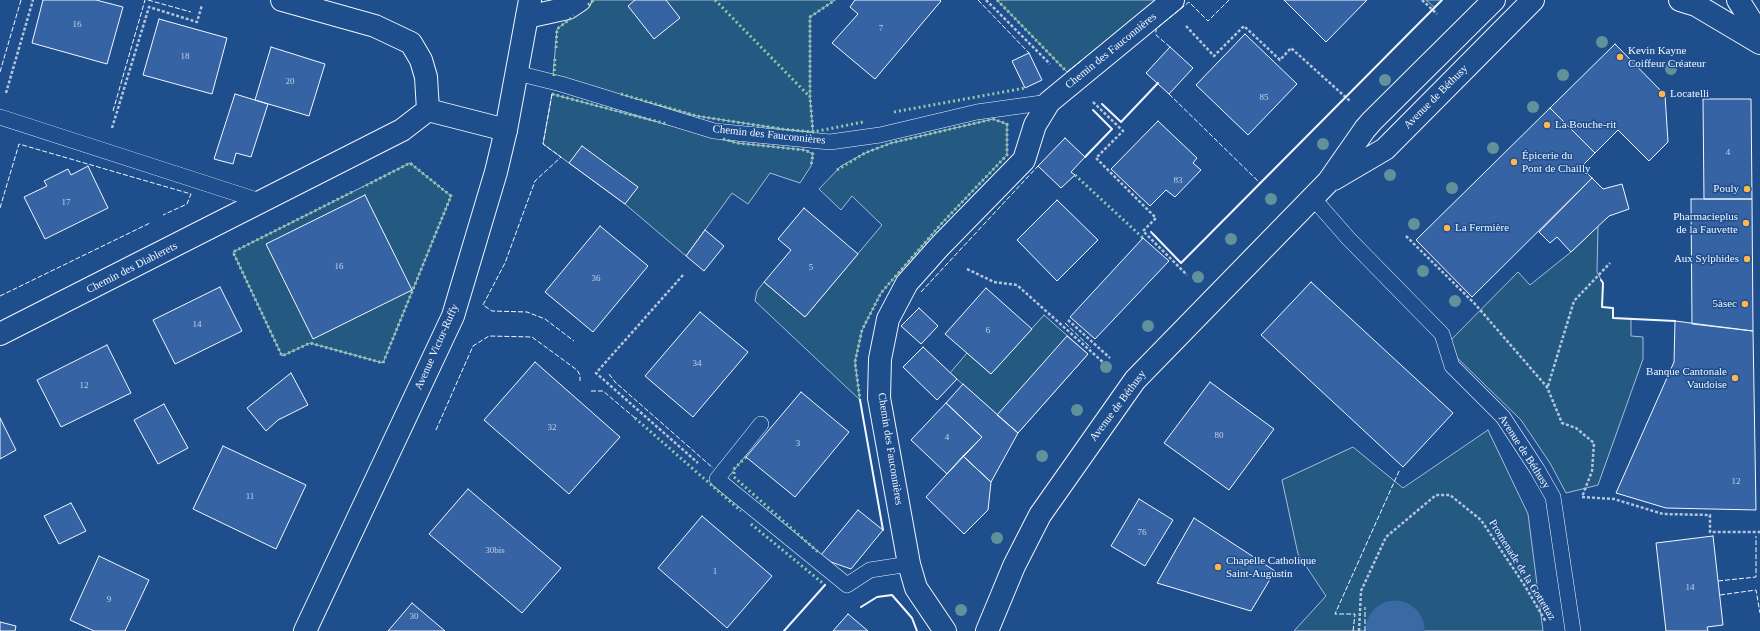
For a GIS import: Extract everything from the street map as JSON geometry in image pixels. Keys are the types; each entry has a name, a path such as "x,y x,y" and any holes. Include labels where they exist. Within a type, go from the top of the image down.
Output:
{"street":[{"path":"282,0 375,26 411,43 421,60 426,77 428,110 506,130"},
{"path":"529,8 568,8 580,0"},
{"name":"Avenue de Béthusy","path":"987,631 1014,566 1040,515 1130,386 1328,182 1365,129 1494,0"},
{"name":"Avenue de Béthusy","path":"1328,182 1384,149 1533,0"},
{"path":"1680,0 1696,5 1760,43"},
{"path":"1738,0 1760,35"},
{"name":"Chemin des Fauconnières","path":"945,631 916,588 909,564 879,398 880,358 888,319 907,283 940,246 1024,160 1036,126 1049,102 1170,3"},
{"name":"Avenue Victor-Ruffy","path":"305,631 452,316 494,179 506,130 529,8"},
{"name":"Chemin des Diablerets","path":"0,334 263,202 402,130 428,110"}],"lane":[{"name":"Chemin des Fauconnières","path":"517,73 561,84 714,131 830,142 880,135 977,112 1049,102"},
{"path":"0,117 263,202"},
{"name":"Avenue de Béthusy","path":"1313,198 1348,238 1442,334 1452,366 1503,418 1537,469 1553,496 1573,631"},
{"path":"761,424 717,479 847,585 870,570 909,564"}],"path":[{"path":"6,94 33,0"},
{"path":"986,0 1056,71 1072,83"},
{"path":"1422,0 1437,14"},
{"path":"1170,3 1214,56 1244,26 1280,60 1291,48 1355,105"},
{"path":"105,151 149,7 196,22 202,5"},
{"path":"1098,107 1122,131 1096,158 1156,218 1143,231 1187,275"},
{"path":"1406,236 1475,304 1548,387 1562,423 1576,428 1594,443 1592,471 1582,497"},
{"path":"1548,387 1574,301 1610,263"},
{"path":"967,269 994,282 1017,285 1105,364"},
{"path":"683,275 596,374 717,479"},
{"path":"1068,320 1110,358"},
{"name":"Promenade de la Gottettaz","path":"1359,631 1361,591 1386,537 1436,495 1450,495 1481,520 1525,586 1547,624"},
{"path":"1553,496 1614,499 1663,514 1710,515 1710,532 1760,532"}],"shaded area":[{"path":"594,0 835,0 810,17 810,97 813,132 782,129 697,116 553,76 557,29"},
{"path":"997,0 1161,0 1067,72"},
{"path":"1426,0 1442,0 1435,8"},
{"path":"552,94 737,143 805,150 813,154 811,166 800,183 770,173 748,204 732,193 686,256 625,204 543,144"},
{"path":"993,119 1007,124 1007,155 943,222 881,293 862,330 855,362 860,400 755,301 757,291 764,282 805,317 882,225 852,196 841,210 819,189 841,166 865,153 891,143"},
{"path":"410,163 451,196 383,363 310,343 282,356 233,252"},
{"path":"1598,226 1597,272 1603,283 1602,307 1613,308 1613,318 1631,319 1631,336 1643,337 1643,359 1598,485 1566,493 1550,463 1521,420 1445,346 1518,272 1530,285 1571,252"},
{"path":"1044,315 1088,354 1018,433 950,373 967,353 991,374"},
{"path":"1488,430 1528,514 1543,631 1294,631 1326,596 1298,554 1282,480 1353,447 1403,488"}],"building":[{"path":"43,0 96,0 123,7 107,64 32,43"},
{"path":"635,0 666,0 680,18 654,39 628,6"},
{"path":"855,0 941,1 875,79 832,43 858,14 850,7"},
{"path":"1284,0 1367,0 1326,42"},
{"path":"159,19 227,38 212,94 143,75"},
{"path":"1245,34 1297,84 1248,135 1196,85"},
{"path":"1615,44 1665,95 1668,142 1649,161 1618,130 1595,153 1550,108"},
{"path":"271,47 325,64 309,116 255,100"},
{"path":"1170,47 1193,68 1169,94 1146,73"},
{"path":"1029,53 1042,80 1025,88 1012,61"},
{"path":"235,94 268,104 251,157 236,153 233,164 214,159"},
{"path":"1703,99 1751,99 1752,199 1704,199"},
{"path":"1550,108 1595,153 1581,167 1592,178 1472,297 1416,240"},
{"path":"1158,121 1197,158 1193,163 1201,170 1175,197 1166,190 1150,206 1111,169"},
{"path":"1065,138 1085,157 1071,172 1075,175 1061,188 1038,166"},
{"path":"582,146 638,187 625,204 569,163"},
{"path":"88,166 108,208 45,239 24,197 47,186 44,181 68,169 71,175"},
{"path":"1592,178 1603,189 1622,184 1629,209 1609,216 1571,252 1557,237 1550,243 1539,232"},
{"path":"365,195 412,290 313,339 266,244"},
{"path":"1691,199 1752,199 1753,331 1692,324"},
{"path":"1057,200 1098,240 1057,281 1017,240"},
{"path":"804,208 858,254 805,317 764,282 791,250 778,239"},
{"path":"600,226 648,266 593,332 545,292"},
{"path":"705,230 724,246 704,271 686,256"},
{"path":"1143,238 1169,261 1095,339 1070,317"},
{"path":"1311,282 1453,413 1403,467 1261,335"},
{"path":"220,287 242,331 175,364 153,320"},
{"path":"986,288 1032,329 991,374 945,334"},
{"path":"919,308 938,326 921,344 901,326"},
{"path":"700,312 748,352 693,417 645,376"},
{"path":"1675,321 1753,331 1756,510 1666,508 1616,493 1674,362"},
{"path":"1067,336 1088,354 1018,433 997,415"},
{"path":"107,345 131,393 61,427 37,380"},
{"path":"923,347 957,379 937,400 903,367"},
{"path":"535,362 620,437 569,494 484,420"},
{"path":"291,373 308,405 278,420 266,431 247,408"},
{"path":"1210,382 1274,429 1229,490 1164,443"},
{"path":"963,384 1018,433 991,482 963,456 982,437 946,403"},
{"path":"801,392 849,432 795,497 746,457"},
{"path":"946,403 982,437 947,474 911,440"},
{"path":"164,404 188,448 158,464 134,420"},
{"path":"0,418 16,450 0,459"},
{"path":"223,446 306,485 276,549 193,509"},
{"path":"963,456 991,482 988,510 964,534 926,497"},
{"path":"468,489 561,568 522,613 429,534"},
{"path":"1139,499 1173,520 1145,566 1111,546"},
{"path":"71,503 86,531 59,544 44,516"},
{"path":"858,510 883,530 851,569 831,562 821,555"},
{"path":"702,516 772,576 727,628 658,568"},
{"name":"Chapelle Catholique Saint-Augustin","path":"1194,518 1275,571 1251,611 1157,583"},
{"path":"1713,536 1723,625 1707,627 1708,631 1666,631 1656,543"},
{"path":"99,556 149,580 125,631 94,631 70,620"},
{"path":"412,603 445,631 388,631"},
{"path":"848,614 868,631 833,631"},
{"path":"0,622 16,626 15,631 0,631"}],"hedge":[{"path":"588,5 594,0"},
{"path":"715,0 810,97"},
{"path":"813,132 810,97 810,17 835,0"},
{"path":"997,0 1067,72"},
{"path":"556,48 557,29 574,16"},
{"path":"554,76 555,58"},
{"path":"894,112 1025,88"},
{"path":"552,94 667,124"},
{"path":"621,94 697,116 782,129 813,132 863,122"},
{"path":"837,170 865,153 891,143 993,119 1007,124 1007,155 943,222 881,293 862,330 855,362 860,400"},
{"path":"723,139 737,143 805,150 813,154 811,166"},
{"path":"352,192 233,252 282,356 310,343 383,363 451,196 410,163 363,187"},
{"path":"1075,175 1143,238"},
{"path":"635,418 741,511"},
{"path":"746,457 734,469 734,477 818,552"},
{"path":"751,524 825,585"}],"fence":[{"path":"0,72 21,0"},
{"path":"113,111 145,0"},
{"path":"148,0 191,12"},
{"path":"978,0 1029,53"},
{"path":"1170,47 1156,35 1156,29 1189,2 1208,21 1229,0"},
{"path":"1067,72 1081,61"},
{"path":"552,94 543,144 561,157 535,181 505,263 483,305 492,311 527,312 545,319 574,341"},
{"path":"1169,94 1260,183"},
{"path":"0,208 19,144 191,194 187,204 163,215"},
{"path":"921,292 1038,166"},
{"path":"0,296 150,223"},
{"path":"1065,323 1091,348"},
{"path":"436,430 473,346 489,336 532,337 577,370 580,375 580,381"},
{"path":"609,374 615,382 713,468"},
{"path":"591,391 603,391 635,418"},
{"path":"1353,631 1355,614 1335,614 1400,469"},
{"path":"1718,581 1756,577 1756,536"},
{"path":"1720,595 1756,590 1760,613"},
{"path":"1365,607 1365,631"}],"wall":[{"path":"1151,232 1181,263 1442,0"},
{"path":"1102,104 1121,122 1158,83"},
{"path":"1085,157 1112,129 1093,110"},
{"path":"1601,280 1603,283 1602,307 1613,308 1613,318 1675,321"},
{"path":"860,400 883,530"},
{"path":"784,631 825,585"},
{"path":"861,607 877,597 892,595 912,618 917,631"}],"place":[{"name":"Kevin Kayne Coiffeur Créateur","path":"1620,57"},
{"name":"Locatelli","path":"1662,94"},
{"name":"La Bouche-rit","path":"1547,125"},
{"name":"Épicerie du Pont de Chailly","path":"1514,162"},
{"name":"Pouly","path":"1747,189"},
{"name":"Pharmacieplus de la Fauvette","path":"1746,223"},
{"name":"La Fermière","path":"1447,228"},
{"name":"Aux Sylphides","path":"1747,259"},
{"name":"5àsec","path":"1745,304"},
{"name":"Banque Cantonale Vaudoise","path":"1735,378"},
{"name":"Chapelle Catholique Saint-Augustin","path":"1218,567"}]}
